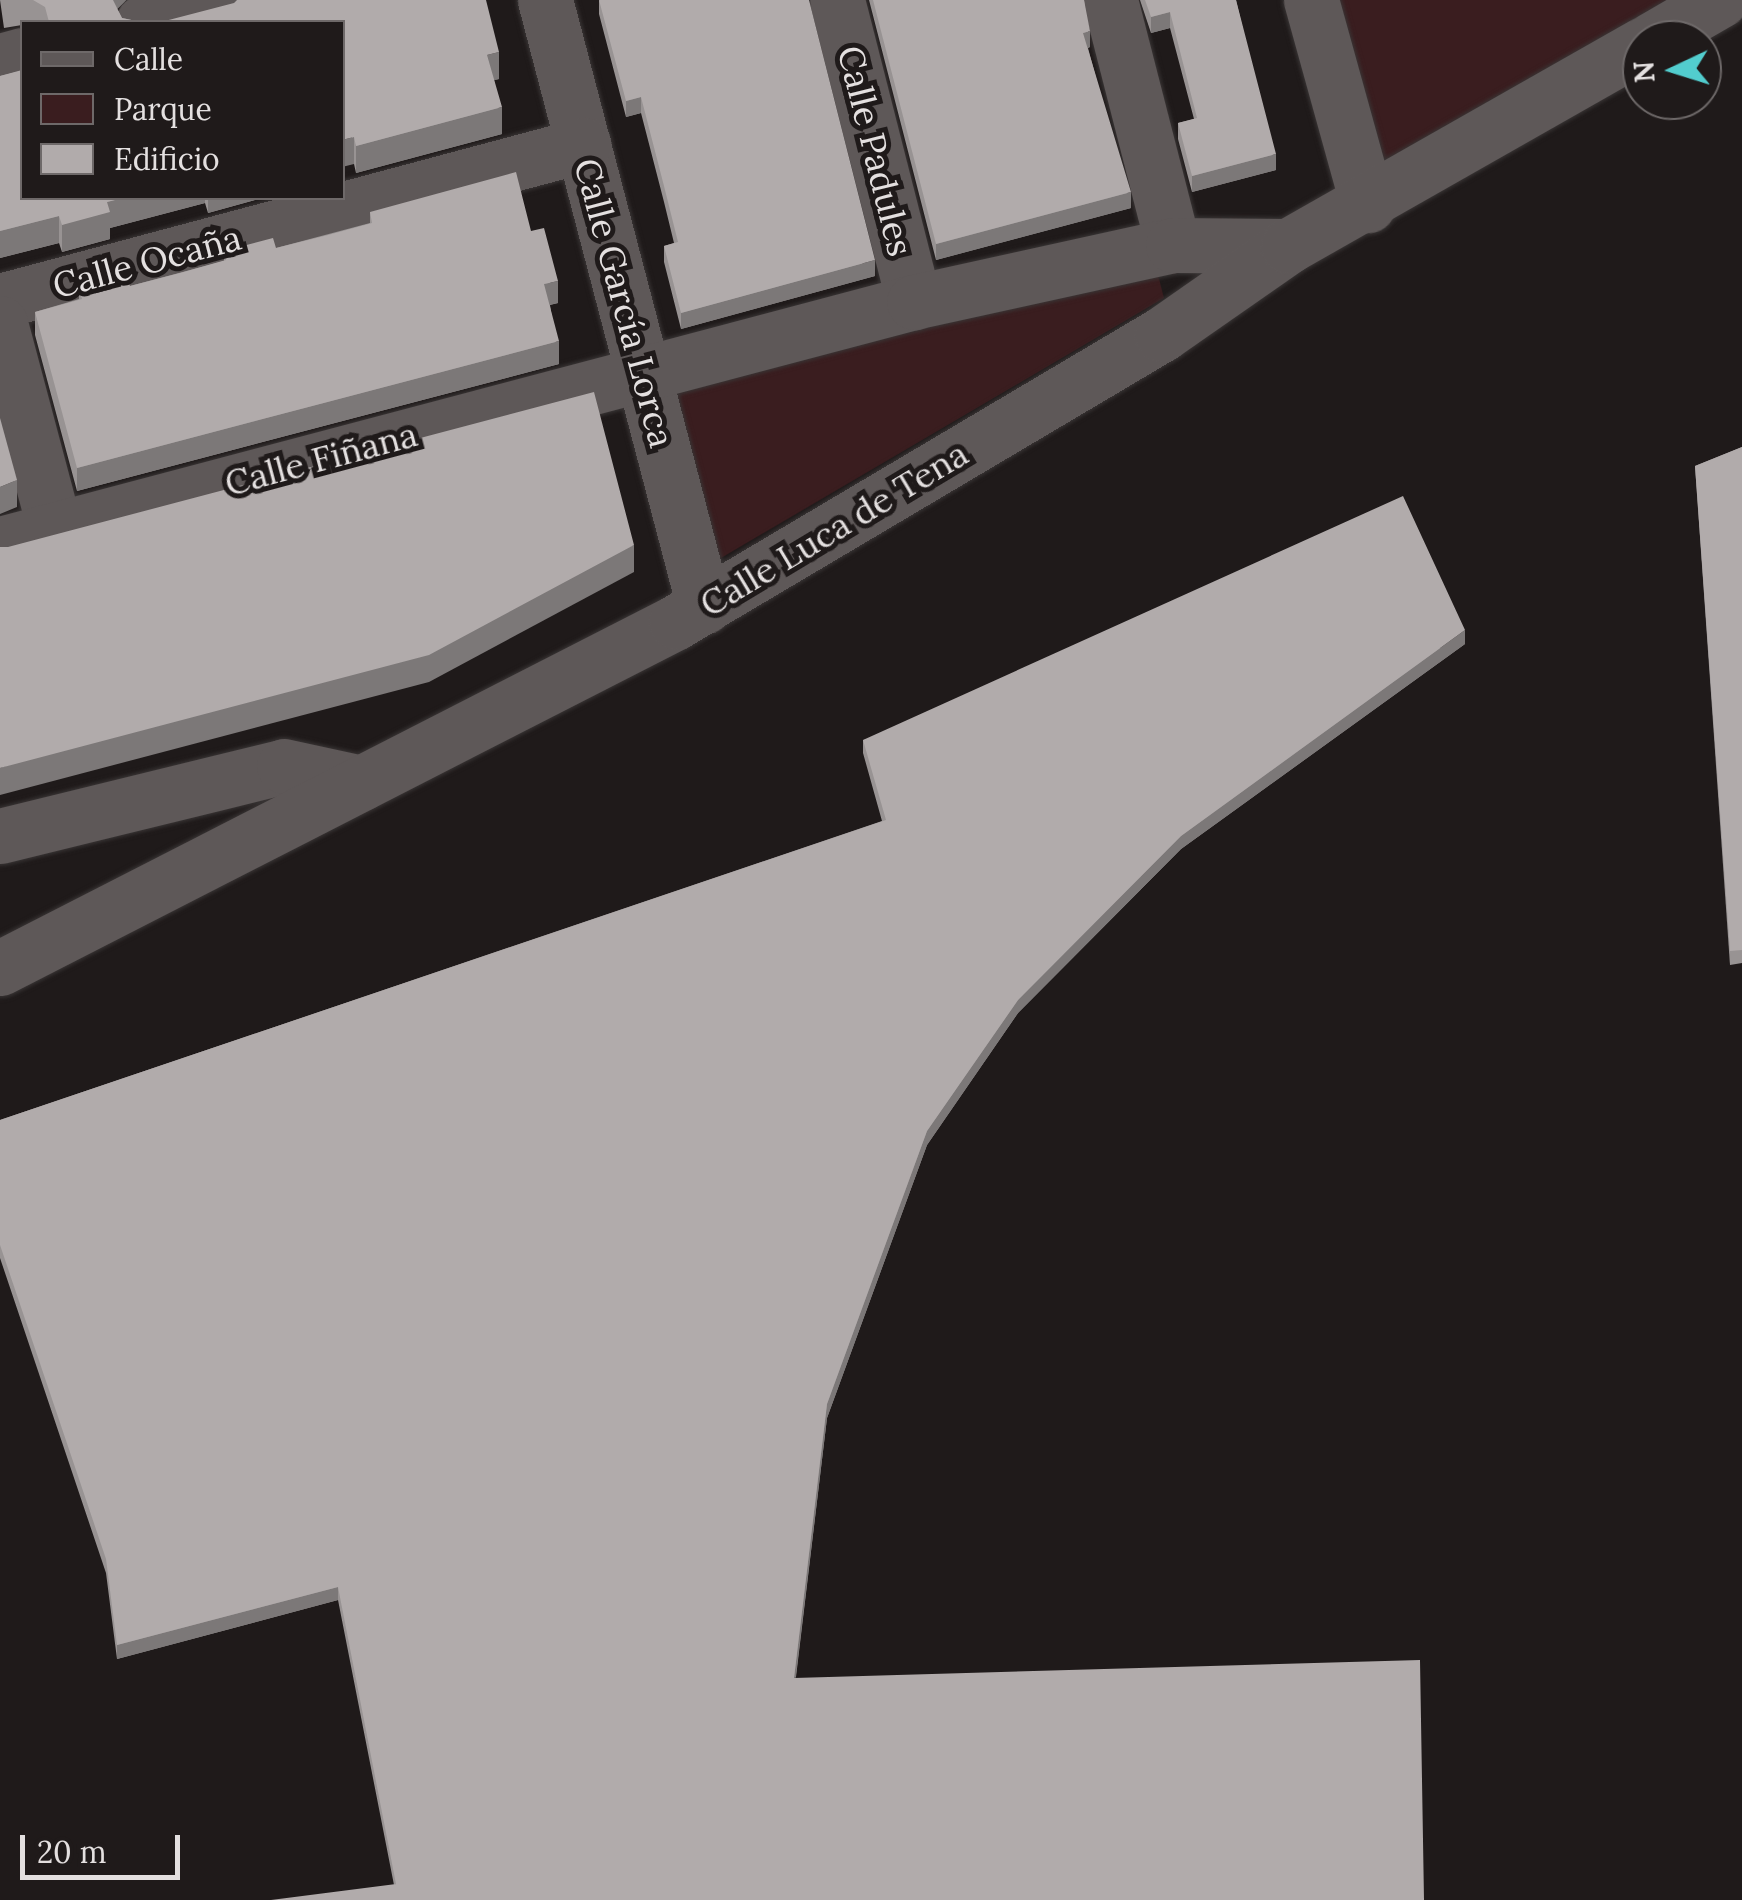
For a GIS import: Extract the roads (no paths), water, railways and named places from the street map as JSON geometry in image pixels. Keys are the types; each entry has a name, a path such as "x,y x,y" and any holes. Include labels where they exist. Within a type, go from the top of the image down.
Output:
{"street":[{"path":"150,20 225,0"},
{"name":"Calle García Lorca","path":"545,0 704,606"},
{"name":"Calle Padules","path":"837,0 914,302"},
{"path":"1110,0 1173,244"},
{"path":"1311,0 1368,205"},
{"path":"1686,20 1720,0"},
{"name":"Calle Luca de Tena","path":"0,968 704,606 1162,334 1288,246 1368,205 1622,57"},
{"name":"Calle Ocaña","path":"0,301 583,145"},
{"name":"Calle Fiñana","path":"0,544 914,302 1173,244 1288,246"},
{"path":"0,322 55,530"},
{"path":"0,836 284,766 361,783"}]}
